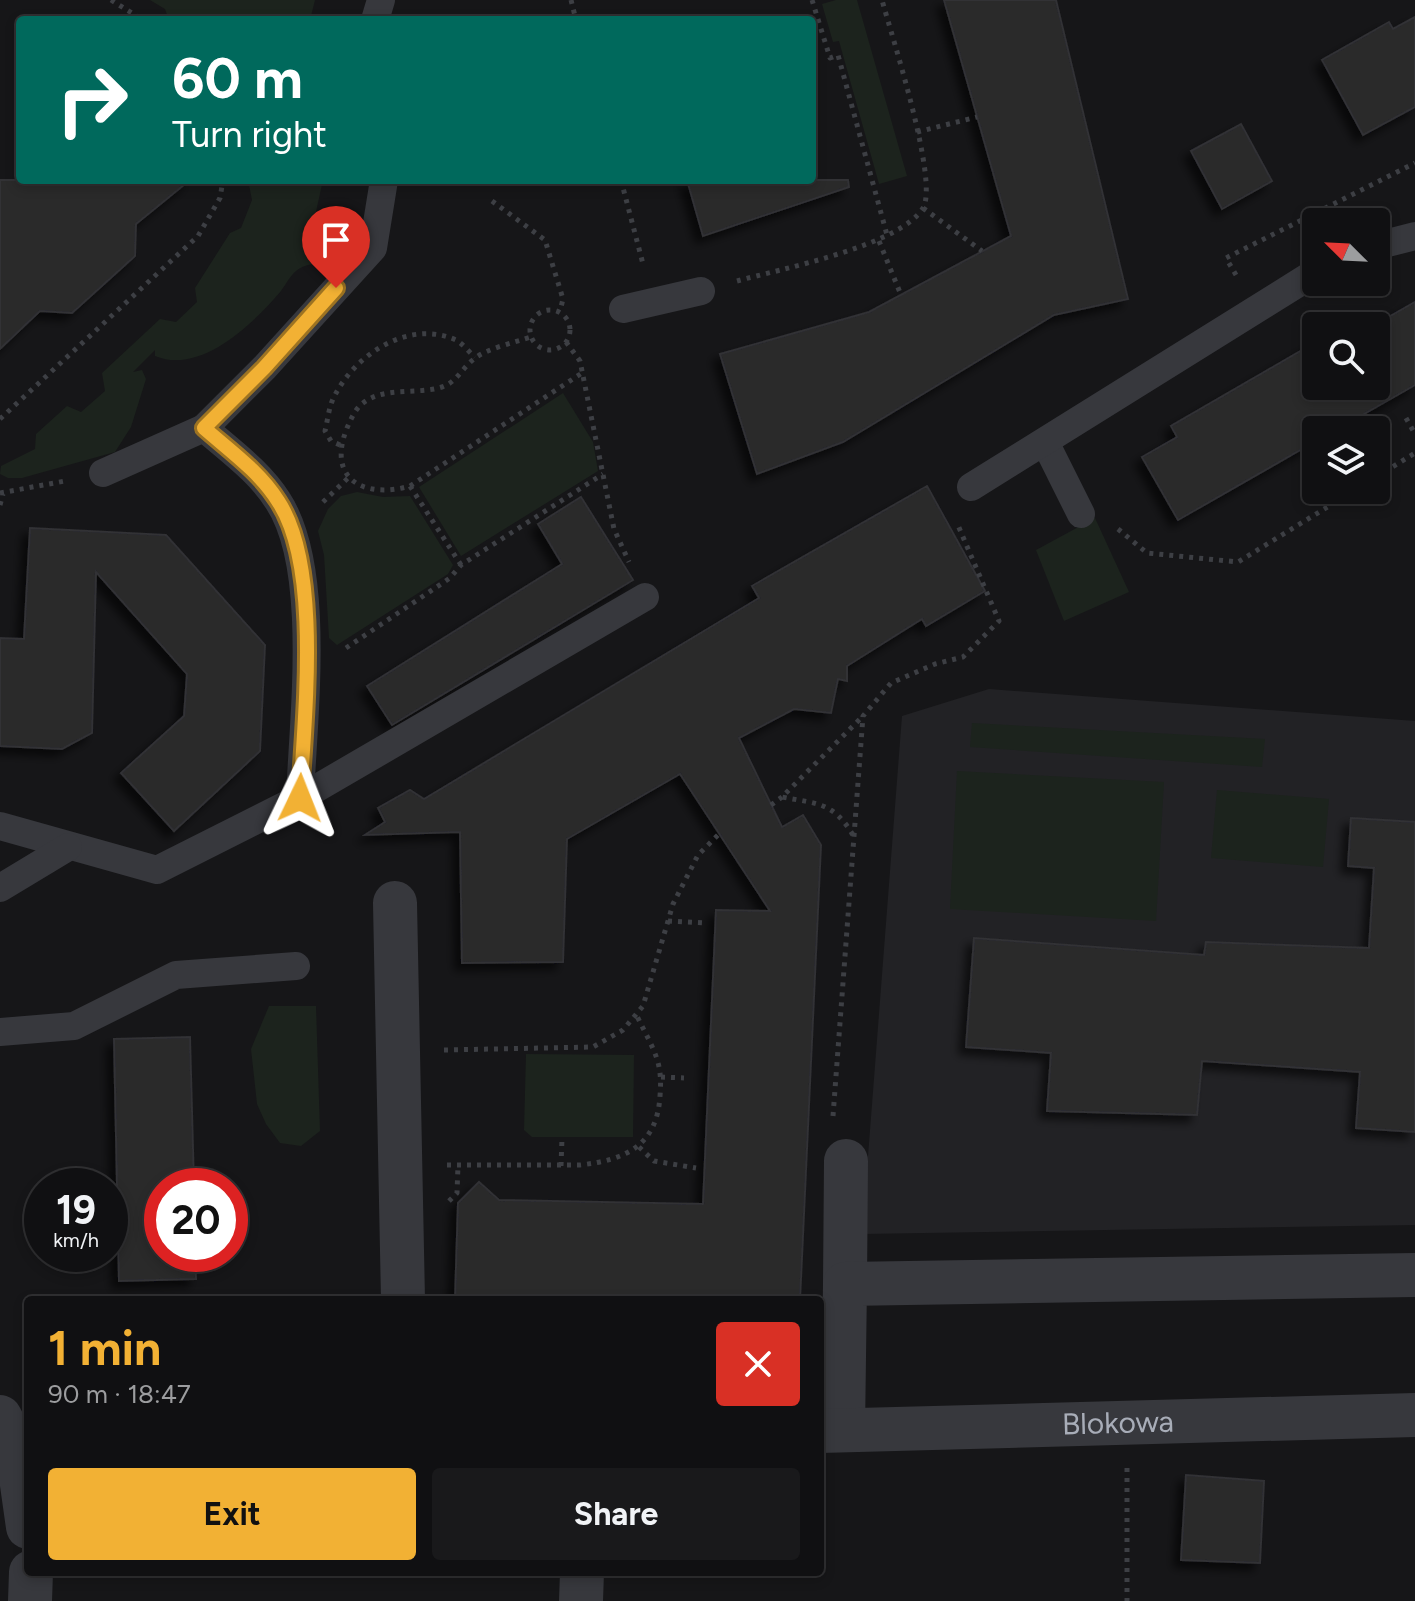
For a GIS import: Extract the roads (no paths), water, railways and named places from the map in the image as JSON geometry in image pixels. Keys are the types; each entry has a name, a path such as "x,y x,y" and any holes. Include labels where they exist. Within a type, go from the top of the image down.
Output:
{"street":[{"path":"395,903 403,1296"},
{"path":"832,1431 845,1284 840,1144"},
{"path":"845,1284 1415,1275"},
{"name":"Blokowa","path":"832,1431 1415,1415"},
{"path":"11,1443 24,1507"},
{"path":"30,1601 31,1576"},
{"path":"581,1601 582,1576"}],"lane":[{"path":"103,473 204,428 264,368 373,248 383,184"},
{"path":"1390,242 1415,236"},
{"path":"971,487 1302,281"},
{"path":"623,309 701,291"},
{"path":"204,428 253,471 278,500 293,531 303,578 307,638 300,798"},
{"path":"1045,442 1081,514"},
{"path":"0,826 157,870 300,798 645,597"},
{"path":"0,888 68,847"},
{"path":"0,1032 74,1026 176,975 296,966"}]}
